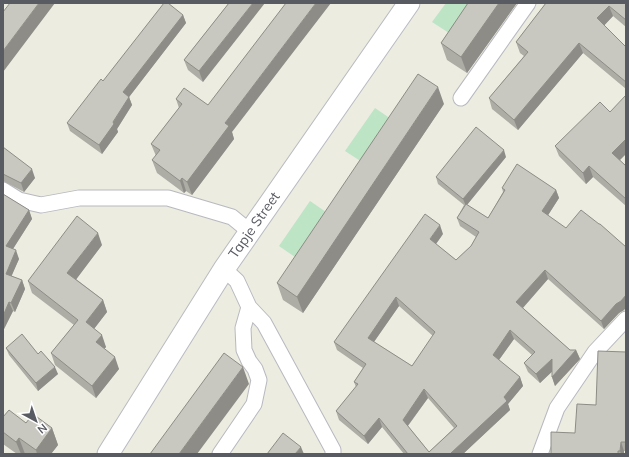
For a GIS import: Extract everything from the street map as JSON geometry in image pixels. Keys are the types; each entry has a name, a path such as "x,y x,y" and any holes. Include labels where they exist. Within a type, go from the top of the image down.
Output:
{"main road":[{"name":"Tapje Street","path":"108,454 249,231 409,3"}],"street":[{"path":"461,98 528,3"},
{"path":"3,190 19,200 41,205 79,198 168,198 232,217 249,231"},
{"path":"224,269 237,281 249,307 264,323 333,450 333,454"},
{"path":"220,454 254,404 259,380 255,369 244,350 243,328 249,307"},
{"path":"540,454 557,408 595,352 626,319"}],"green space":[{"path":"446,3 470,3 449,33 432,22"},
{"path":"375,108 391,119 362,162 345,151"},
{"path":"310,201 326,212 295,257 279,246"}],"building":[{"path":"10,3 39,3 3,51 3,12"},
{"path":"164,3 168,3 183,15 123,92 129,97 113,122 114,124 99,145 67,123 101,79 103,81"},
{"path":"229,3 253,3 199,71 184,60"},
{"path":"286,3 316,3 225,123 229,126 187,182 182,178 180,181 152,160 160,150 151,144 182,104 176,99 184,88 208,105"},
{"path":"468,3 499,3 461,57 441,43"},
{"path":"546,3 626,3 626,20 609,6 597,18 626,47 626,82 579,43 514,120 489,98 528,52 516,42"},
{"path":"418,74 438,87 297,297 277,283"},
{"path":"626,95 626,139 612,153 626,166 626,199 589,166 583,173 555,146 600,102 610,112"},
{"path":"476,127 504,150 463,199 436,177"},
{"path":"3,147 32,169 21,183 3,174"},
{"path":"517,164 556,190 542,211 566,228 581,210 600,224 626,247 626,295 601,321 545,270 516,302 570,350 576,350 552,377 552,359 536,374 524,363 535,352 510,330 493,355 520,377 504,397 507,401 451,453 453,454 408,454 379,418 364,436 336,411 358,384 354,382 366,364 334,342 425,214 440,225 430,239 456,260 471,246 479,232 457,218 466,204 488,218 505,190 502,188","holes":["396,297 435,332 412,366 368,338","424,389 457,426 429,452 403,420"]},
{"path":"3,194 29,210 6,246 16,250 6,274 22,280 11,303 9,302 3,316"},
{"path":"77,216 98,233 67,273 103,300 86,322 102,335 96,342 115,357 92,386 51,353 78,320 28,281"},
{"path":"22,334 38,354 41,351 55,367 36,383 6,348"},
{"path":"598,351 626,352 626,442 621,442 620,451 618,451 618,454 551,454 551,432 575,433 577,404 596,405"},
{"path":"224,353 243,367 179,454 150,454"},
{"path":"9,410 26,423 33,414 52,428 36,450 19,438 16,442 3,432 3,417"},
{"path":"283,433 301,447 295,454 267,454"}]}
